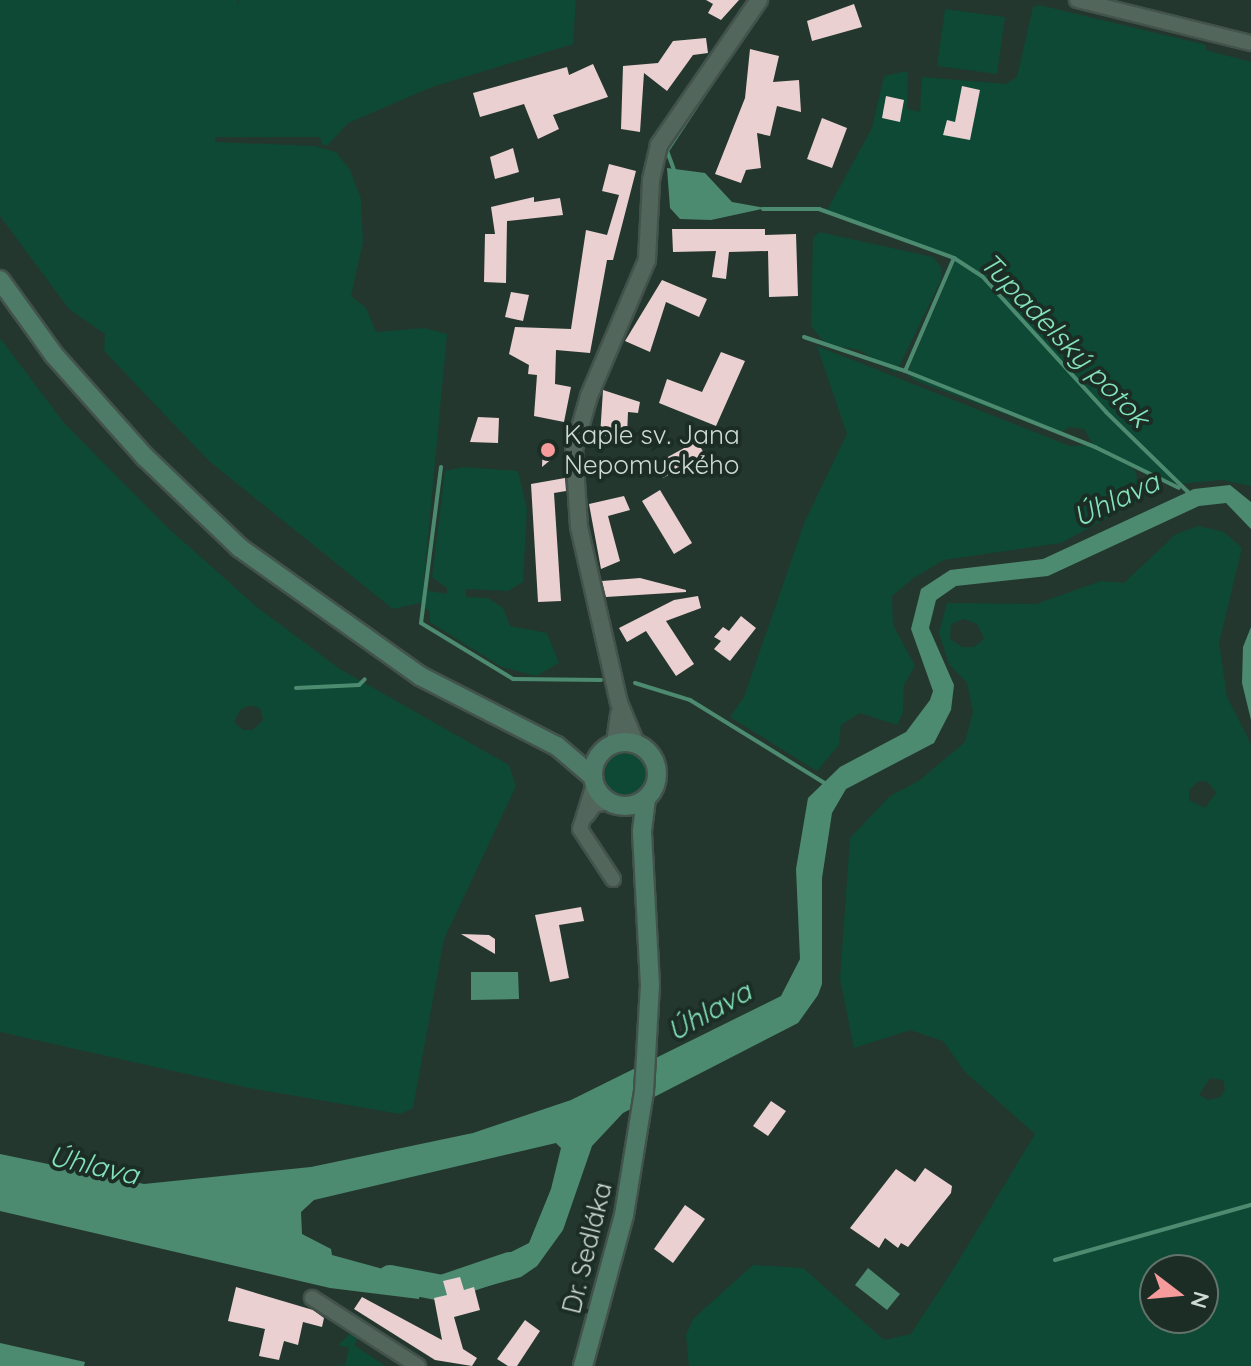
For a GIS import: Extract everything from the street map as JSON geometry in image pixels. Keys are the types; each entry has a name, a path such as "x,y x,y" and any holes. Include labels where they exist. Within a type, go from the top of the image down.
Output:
{"main road":[{"path":"0,280 54,355 125,434 240,548 420,676 557,746 642,831"},
{"path":"557,746 636,744 653,758 657,772 646,799 642,831"},
{"path":"594,781 609,747"},
{"path":"616,804 646,799"},
{"name":"Dr. Sedláka","path":"583,1366 632,1171 650,985 642,831"},
{"name":"Dr. Sedláka","path":"593,1336 593,1366"}],"street":[{"path":"636,744 619,703 579,527 574,473 578,428 647,260 651,180 659,145 759,0"},
{"path":"1077,0 1251,43"},
{"path":"609,747 619,703"},
{"path":"594,781 582,822 583,841 613,879"},
{"path":"582,822 594,805 616,804"},
{"path":"312,1298 418,1366"}],"shaded area":[{"path":"0,0 238,0 237,8 239,0 576,0 573,44 432,87 348,123 328,145 322,145 320,137 216,137 215,142 314,146 336,152 350,170 361,199 363,242 351,296 366,308 376,332 424,328 447,334 423,590 447,594 447,588 432,577 445,471 463,467 518,471 527,509 523,582 508,591 466,589 466,597 488,598 503,608 510,626 547,633 559,663 536,676 502,667 430,622 429,611 420,603 393,609 209,461 104,351 105,334 69,309 0,216"},
{"path":"1039,5 1206,45 1206,50 1251,62 1251,486 1222,480 1177,484 1127,463 1136,472 1139,501 1061,543 944,560 915,577 892,596 893,625 915,666 904,685 903,713 897,725 860,713 841,725 839,745 817,771 730,717 744,697 805,521 847,434 817,346 1070,446 1093,445 1084,429 1069,427 1060,434 914,380 907,373 954,264 951,256 826,212 872,128 884,76 908,71 907,109 920,112 922,77 1006,84 1017,77 1033,7"},
{"path":"945,9 1005,17 997,74 937,66"},
{"path":"667,168 705,173 732,202 766,208 711,220 680,219 670,208"},
{"path":"819,232 933,257 941,267 942,278 896,373 859,350 826,344 811,326 813,238"},
{"path":"0,338 64,423 167,527 258,608 340,669 509,765 516,786 444,939 413,1108 400,1114 249,1088 0,1032","holes":["250,705 260,708 263,720 253,730 243,730 234,722 240,710"]},
{"path":"1230,485 1251,502 1251,529 1226,503 1199,506 1048,576 956,586 936,600 929,628 954,685 951,710 934,743 846,789 832,813 822,878 822,984 818,995 798,1023 623,1113 592,1146 563,1230 537,1266 521,1277 481,1288 473,1271 529,1243 551,1189 561,1148 556,1143 314,1200 301,1212 302,1234 331,1249 332,1255 423,1280 419,1299 330,1288 0,1211 0,1154 144,1184 311,1167 473,1133 571,1100 781,996 800,959 796,869 808,798 840,767 906,732 930,700 933,691 911,629 921,589 950,570 1043,559 1194,489"},
{"path":"1198,526 1224,532 1242,548 1219,643 1227,697 1251,744 1251,1366 689,1366 686,1335 693,1319 753,1265 803,1268 884,1340 911,1334 1035,1134 965,1072 943,1041 910,1030 854,1048 840,979 850,838 890,796 920,780 965,742 973,712 967,683 949,664 939,633 947,603 1036,604 1101,581 1124,583 1176,534","holes":["964,619 977,624 984,639 974,647 962,647 950,639 951,624","1199,781 1208,782 1216,793 1205,808 1189,800 1189,790","1210,1078 1223,1080 1225,1089 1221,1097 1209,1100 1199,1095"]},
{"path":"1251,627 1251,720 1242,683 1243,647"},
{"path":"626,753 641,759 647,774 641,789 626,795 611,789 605,774 611,759"},
{"path":"471,972 518,972 519,999 471,1000"},
{"path":"868,1268 900,1294 887,1310 855,1285"},
{"path":"352,1332 360,1335 354,1345 385,1366 334,1366 345,1365 349,1348 338,1345"},
{"path":"0,1343 85,1362 84,1366 0,1366"}],"building":[{"path":"706,0 739,0 721,20 708,13 713,4"},
{"path":"854,4 862,27 812,41 807,21"},
{"path":"706,38 708,53 693,55 667,91 644,73 640,132 621,129 623,66 658,63 673,41"},
{"path":"750,49 779,56 773,82 799,80 801,112 777,106 770,136 757,133 761,168 746,170 741,183 715,174 745,98"},
{"path":"593,64 608,97 553,115 559,129 538,139 524,104 480,117 473,93 567,67 569,75"},
{"path":"962,86 980,90 970,140 943,135 947,120 955,122"},
{"path":"886,96 904,100 900,122 882,118"},
{"path":"822,118 847,128 832,168 807,159"},
{"path":"513,148 519,172 495,179 490,157"},
{"path":"609,164 636,171 613,260 607,260 590,353 556,350 555,384 571,387 564,422 534,416 537,375 528,374 529,365 509,354 515,327 571,329 586,230 607,235 619,195 602,191"},
{"path":"534,197 534,202 560,198 563,215 507,221 506,283 484,282 485,234 495,234 491,207"},
{"path":"672,229 765,229 765,235 796,234 798,296 769,297 768,251 729,252 726,279 712,277 716,251 673,252"},
{"path":"662,280 707,299 699,317 666,302 650,352 625,341"},
{"path":"511,292 529,295 523,321 505,317"},
{"path":"721,352 745,361 716,426 659,403 667,379 702,392"},
{"path":"603,390 640,402 638,413 628,412 627,436 600,436"},
{"path":"478,417 499,418 498,443 470,442"},
{"path":"697,441 705,455 663,478 655,464"},
{"name":"Kaple sv. Jana Nepomuckého","path":"543,443 555,443 554,457 542,467"},
{"path":"565,478 566,491 554,493 561,601 538,602 531,484"},
{"path":"660,490 692,543 674,554 642,501"},
{"path":"624,496 630,510 608,516 620,561 601,569 589,504"},
{"path":"640,578 686,592 606,597 602,581"},
{"path":"698,596 701,608 666,621 694,664 676,676 646,631 627,642 619,628 674,600"},
{"path":"741,616 756,628 730,661 714,649 721,641 714,637 723,627 729,631"},
{"path":"581,907 584,921 559,925 569,978 550,982 535,915"},
{"path":"461,934 489,935 495,939 495,954"},
{"path":"771,1101 786,1111 768,1136 753,1126"},
{"path":"925,1168 952,1186 951,1193 908,1247 901,1243 898,1248 885,1238 879,1248 850,1228 896,1169 915,1182"},
{"path":"685,1205 705,1219 673,1263 654,1249"},
{"path":"460,1277 464,1290 474,1287 480,1310 454,1317 463,1349 477,1358 472,1366 435,1360 354,1309 362,1297 442,1340 434,1298 447,1295 443,1281"},
{"path":"236,1287 313,1310 324,1318 322,1327 303,1322 298,1345 284,1341 279,1360 259,1356 265,1329 228,1321"},
{"path":"525,1320 540,1331 517,1366 508,1366 497,1359"}],"waterway":[{"name":"Tupadelský potok","path":"674,170 667,151 719,72"},
{"name":"Tupadelský potok","path":"763,209 819,209 954,258 982,276 1106,412 1190,494"},
{"name":"Úhlava","path":"954,258 905,371 1095,447 1179,488"},
{"path":"804,337 905,371"},
{"path":"441,467 421,623 513,679 601,680"},
{"path":"296,688 359,685 365,679"},
{"path":"635,683 690,700 826,784"},
{"path":"1055,1260 1251,1205"},
{"path":"390,1278 442,1288 510,1265"}],"place":[{"name":"Kaple sv. Jana Nepomuckého","path":"548,450"}]}
